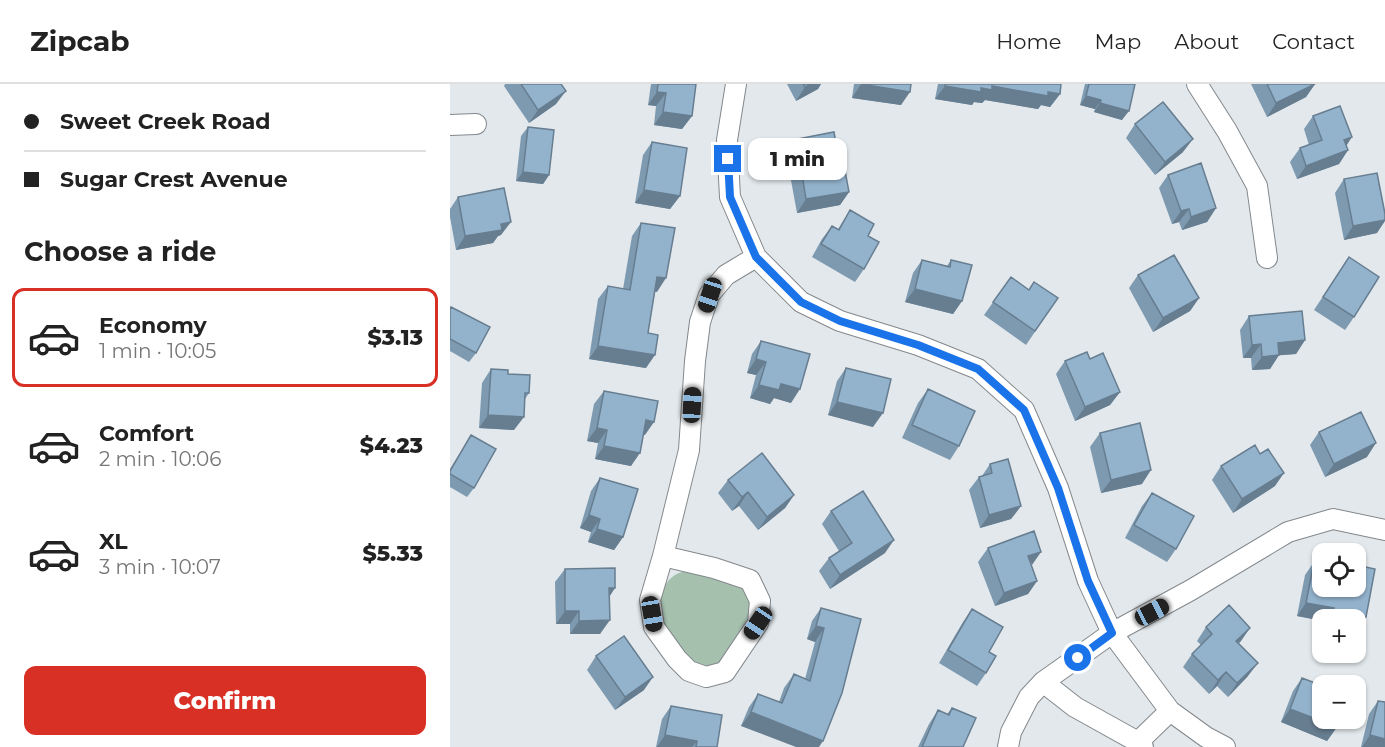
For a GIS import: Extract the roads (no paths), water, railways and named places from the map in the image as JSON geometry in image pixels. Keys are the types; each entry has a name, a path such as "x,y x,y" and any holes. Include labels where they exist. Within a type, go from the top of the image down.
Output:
{"street":[{"path":"736,84 727,140 730,197 756,257 801,302 840,321 918,345 978,369 1024,410 1058,488 1088,581 1112,633 1170,711 1206,737 1225,747"},
{"path":"1197,84 1227,131 1257,186 1267,258"},
{"path":"450,125 476,124"},
{"path":"663,556 714,568 750,580 760,601 758,623 725,672 706,677 689,671 677,659 654,627 650,600 689,450 700,322 710,295 726,275 756,257"},
{"path":"1008,747 1011,732 1029,698 1043,682 1112,633 1191,590 1288,532 1333,519 1384,526"},
{"path":"1043,682 1075,707 1141,744 1170,711"}]}
